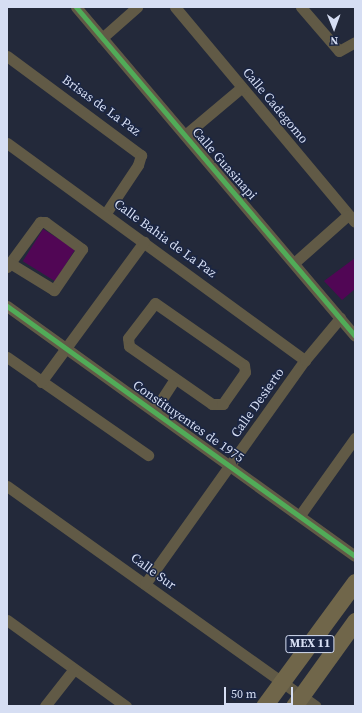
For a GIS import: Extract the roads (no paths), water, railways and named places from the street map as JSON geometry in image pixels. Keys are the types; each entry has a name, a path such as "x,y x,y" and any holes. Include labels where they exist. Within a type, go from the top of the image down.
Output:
{"main road":[{"name":"MEX 11","path":"264,706 355,582"},
{"name":"MEX 11","path":"297,701 355,621"}],"street":[{"name":"Calle Guasinapi","path":"76,7 355,336"},
{"path":"102,38 137,7"},
{"name":"Calle Cadegomo","path":"174,7 352,218"},
{"path":"308,9 339,51 355,42"},
{"name":"Brisas de La Paz","path":"7,56 141,155 138,166 106,213"},
{"path":"185,135 241,88"},
{"name":"Calle Bahia de La Paz","path":"7,143 106,213 306,360"},
{"path":"294,264 352,218"},
{"path":"40,222 45,222 82,249 54,290 9,265 40,222"},
{"path":"41,382 68,349 144,242"},
{"path":"155,303 203,334 245,368 223,404 218,405 176,379 127,342 155,303"},
{"name":"Constituyentes de 1975","path":"7,306 300,515 355,556"},
{"name":"Calle Desierto","path":"145,584 306,360 340,318"},
{"path":"7,357 148,455"},
{"path":"154,411 176,379"},
{"path":"300,515 355,438"},
{"name":"Calle Sur","path":"7,486 282,683 297,701 315,706"},
{"path":"7,620 126,706"},
{"path":"45,706 74,669"}]}
